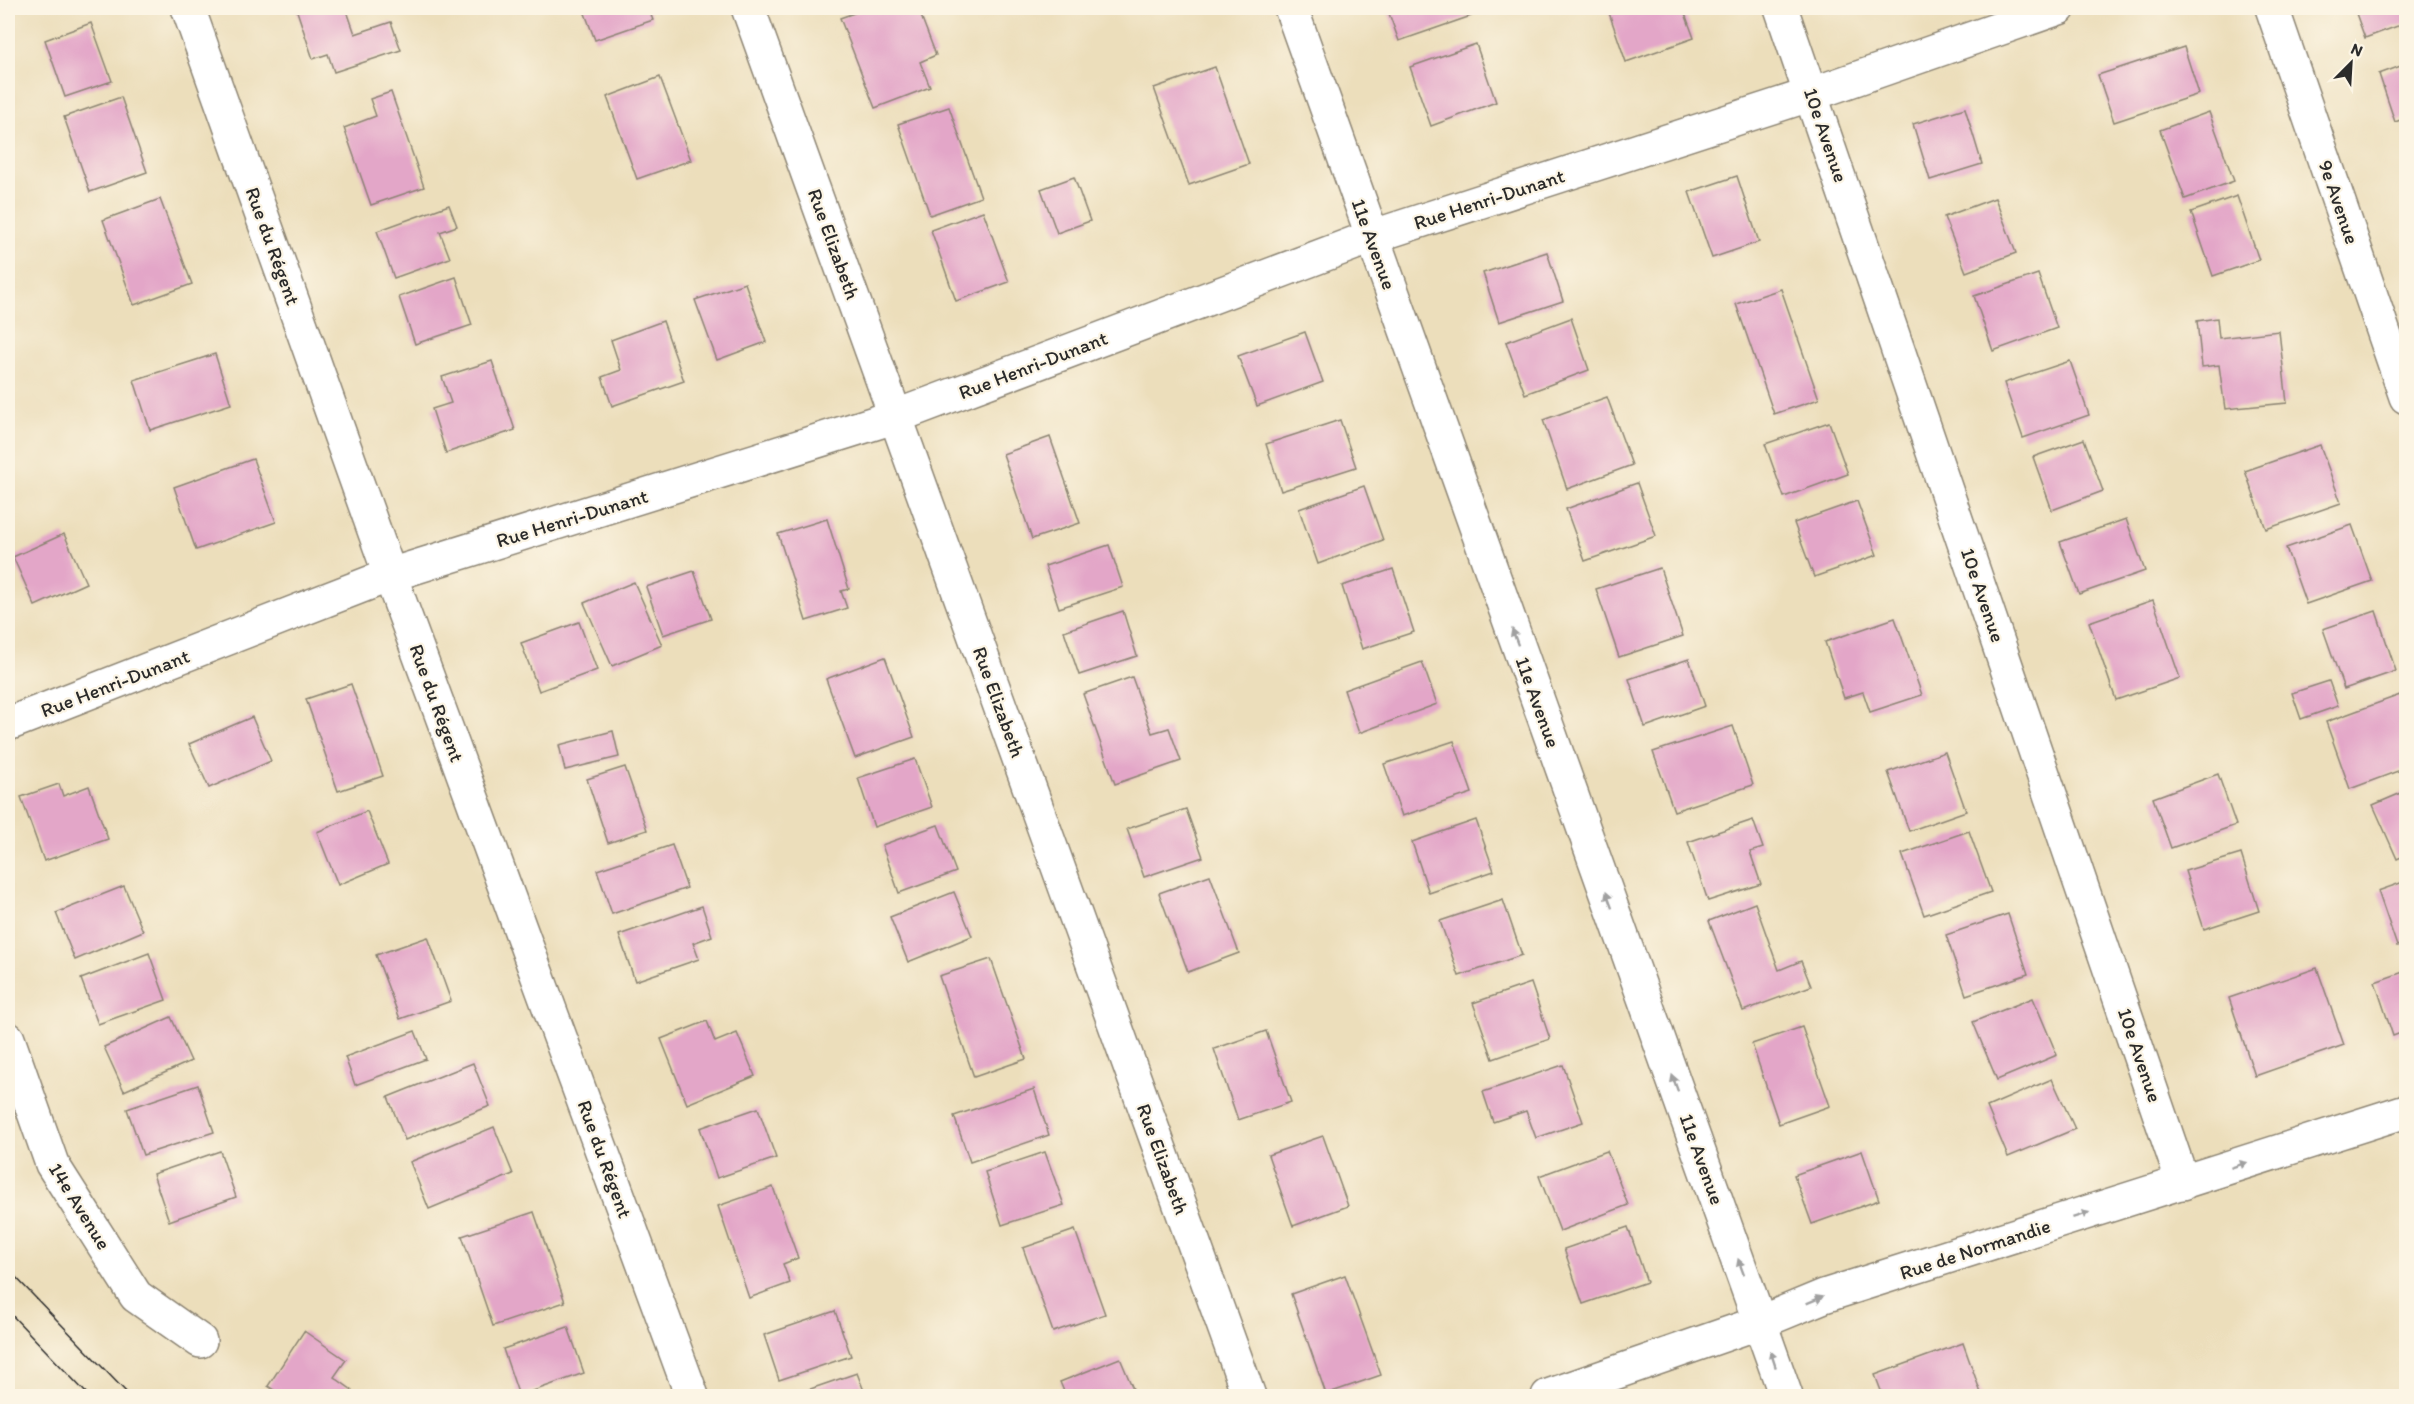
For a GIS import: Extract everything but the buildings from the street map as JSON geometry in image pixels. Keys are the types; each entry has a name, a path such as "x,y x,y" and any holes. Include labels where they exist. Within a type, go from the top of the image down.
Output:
{"street":[{"name":"Rue du Régent","path":"188,8 390,575 692,1396"},
{"name":"Rue Elizabeth","path":"748,8 1249,1396"},
{"name":"11e Avenue","path":"1291,8 1786,1396"},
{"name":"10e Avenue","path":"1781,8 2183,1183"},
{"name":"Rue Henri-Dunant","path":"8,724 390,575 897,416 1371,237 1812,94 2059,8"},
{"name":"9e Avenue","path":"2272,8 2406,397"},
{"name":"14e Avenue","path":"8,1039 52,1164 136,1296 200,1341"},
{"name":"Rue de Normandie","path":"1548,1396 1761,1322 1824,1296 2406,1111"}],"tram line":[{"path":"8,1269 130,1396"},
{"path":"8,1311 89,1396"}]}
